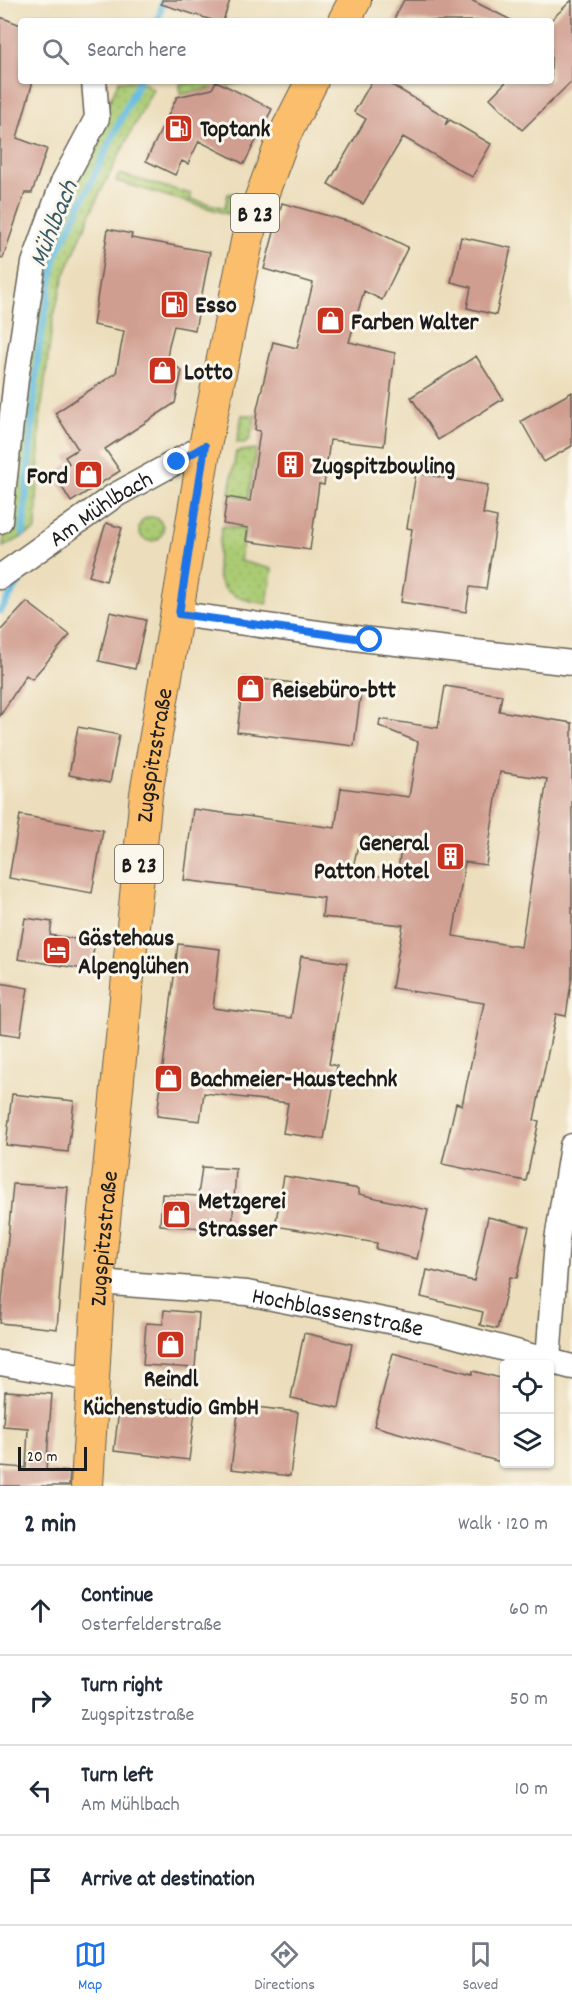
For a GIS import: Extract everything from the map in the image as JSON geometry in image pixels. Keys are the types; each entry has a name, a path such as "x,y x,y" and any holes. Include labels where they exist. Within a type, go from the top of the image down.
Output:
{"main road":[{"path":"346,18 355,0"},
{"name":"Zugspitzstraße","path":"87,1486 98,1282 146,794 179,614 205,446 250,227 284,136 310,84"}],"street":[{"path":"0,521 16,379 34,263 63,182 97,118 94,84"},
{"name":"Am Mühlbach","path":"2,575 114,496 205,446"},
{"path":"179,614 370,640 572,663"},
{"path":"548,1360 557,1240 572,1146"},
{"name":"Hochblassenstraße","path":"98,1282 247,1293 434,1330 548,1360"},
{"name":"Hochblassenstraße","path":"554,1362 572,1367"},
{"path":"0,1363 92,1379"}],"green space":[{"path":"118,84 146,84 153,89 98,197 64,276 53,319 40,421 36,530 3,547 12,448 33,300 86,151"},
{"path":"180,84 237,84 180,94"},
{"path":"119,174 191,194 190,199 225,208 228,194 236,193 228,214 116,181"},
{"path":"242,415 255,415 250,439 244,443 237,442"},
{"path":"256,449 248,499 229,494 236,452"},
{"path":"151,517 160,520 163,529 160,538 151,541 142,538 139,529 142,520"},
{"path":"222,526 245,529 240,561 272,569 267,604 234,595 225,589 220,581 217,571"}],"building":[{"path":"162,0 230,0 224,18 205,18 161,4"},
{"path":"404,0 471,0 507,18 395,18"},
{"path":"572,0 572,81 522,130 490,98 504,84 554,84 553,18"},
{"path":"0,17 18,24 18,84 32,84 17,138 47,149 32,193 25,193 3,258 0,257"},
{"path":"214,84 222,84 272,109 244,164 199,141 188,164 182,161 175,175 146,161 177,97 212,89"},
{"path":"370,84 390,84 448,118 445,125 450,120 491,144 472,177 403,137 363,204 328,184 366,119 354,112"},
{"path":"282,203 365,226 408,247 382,300 364,291 349,342 395,353 384,446 330,440 324,485 319,484 310,550 246,541 248,528 223,524 227,497 250,501 260,431 255,430 257,409 273,342 297,348 313,283 264,269"},
{"path":"108,229 132,234 131,238 210,252 195,330 174,326 169,345 167,359 182,371 175,403 105,449 120,471 71,502 54,474 69,463 65,457 78,449 55,413 116,373 124,331 93,325"},
{"path":"461,237 511,248 496,315 467,308 471,287 451,282"},
{"path":"476,356 503,399 438,440 411,397"},
{"path":"572,392 572,446 544,462 521,421"},
{"path":"416,473 488,485 483,514 497,517 486,589 470,587 466,612 401,602 412,529 407,528"},
{"path":"106,523 122,528 106,581 89,576"},
{"path":"27,602 70,635 32,679 26,675 0,716 0,631"},
{"path":"110,612 146,620 135,669 99,661"},
{"path":"244,677 361,691 354,746 237,732"},
{"path":"445,686 502,695 499,711 572,723 572,976 566,1016 556,1014 534,1120 539,1121 526,1181 442,1164 456,1103 462,1105 484,1003 392,988 403,925 322,917 324,898 184,880 193,809 335,828 341,788 409,797 418,742 379,726 380,719 438,728","holes":["500,772 547,779 521,947 453,936 465,862 486,865","360,836 402,842 397,876 351,876"]},
{"path":"78,727 119,735 110,783 69,775"},
{"path":"20,815 103,830 92,893 9,878"},
{"name":"Gästehaus Alpenglühen","path":"25,918 52,922 50,935 95,942 90,970 18,959"},
{"path":"178,944 220,949 213,1008 291,1018 301,956 347,963 329,1064 337,1066 324,1139 283,1133 288,1103 204,1093 200,1121 157,1116"},
{"path":"0,983 28,988 20,1036 0,1033"},
{"path":"12,1094 74,1101 68,1152 6,1145"},
{"path":"202,1167 236,1169 232,1230 160,1225 162,1194 198,1196"},
{"path":"284,1176 359,1189 359,1194 428,1210 417,1259 376,1249 377,1243 275,1226"},
{"path":"13,1184 68,1187 57,1329 0,1323"},
{"path":"488,1217 529,1227 517,1278 510,1277 497,1329 480,1325 483,1312 421,1297 427,1270 474,1281"},
{"name":"Reindl Küchenstudio GmbH","path":"164,1310 199,1313 195,1368 143,1365 146,1323 163,1324"},
{"path":"304,1333 352,1344 339,1408 291,1398"},
{"path":"393,1353 472,1374 473,1371 500,1378 500,1462 374,1426"},
{"path":"5,1391 52,1394 46,1470 70,1472 69,1486 0,1486 0,1466 26,1468 28,1428 3,1426"},
{"path":"161,1399 196,1403 189,1460 114,1451 119,1409 159,1414"},
{"path":"239,1405 298,1412 290,1476 231,1469"}],"waterway":[{"name":"Mühlbach","path":"159,18 163,0"},
{"name":"Mühlbach","path":"23,533 38,353 55,258 138,84"},
{"name":"Mühlbach","path":"0,611 20,581"}],"place":[{"name":"Toptank","path":"179,128"},
{"name":"Esso","path":"174,304"},
{"name":"Farben Walter","path":"330,321"},
{"name":"Lotto","path":"163,371"},
{"name":"Zugspitzbowling","path":"291,465"},
{"name":"Ford","path":"89,475"},
{"name":"Reisebüro-btt","path":"251,689"},
{"name":"General Patton Hotel","path":"450,856"},
{"name":"Gästehaus Alpenglühen","path":"57,951"},
{"name":"Bachmeier-Haustechnk","path":"169,1078"},
{"name":"Metzgerei Strasser","path":"177,1214"},
{"name":"Reindl Küchenstudio GmbH","path":"171,1345"}],"route":[{"path":"177,462 205,446 179,614 370,640"}]}
